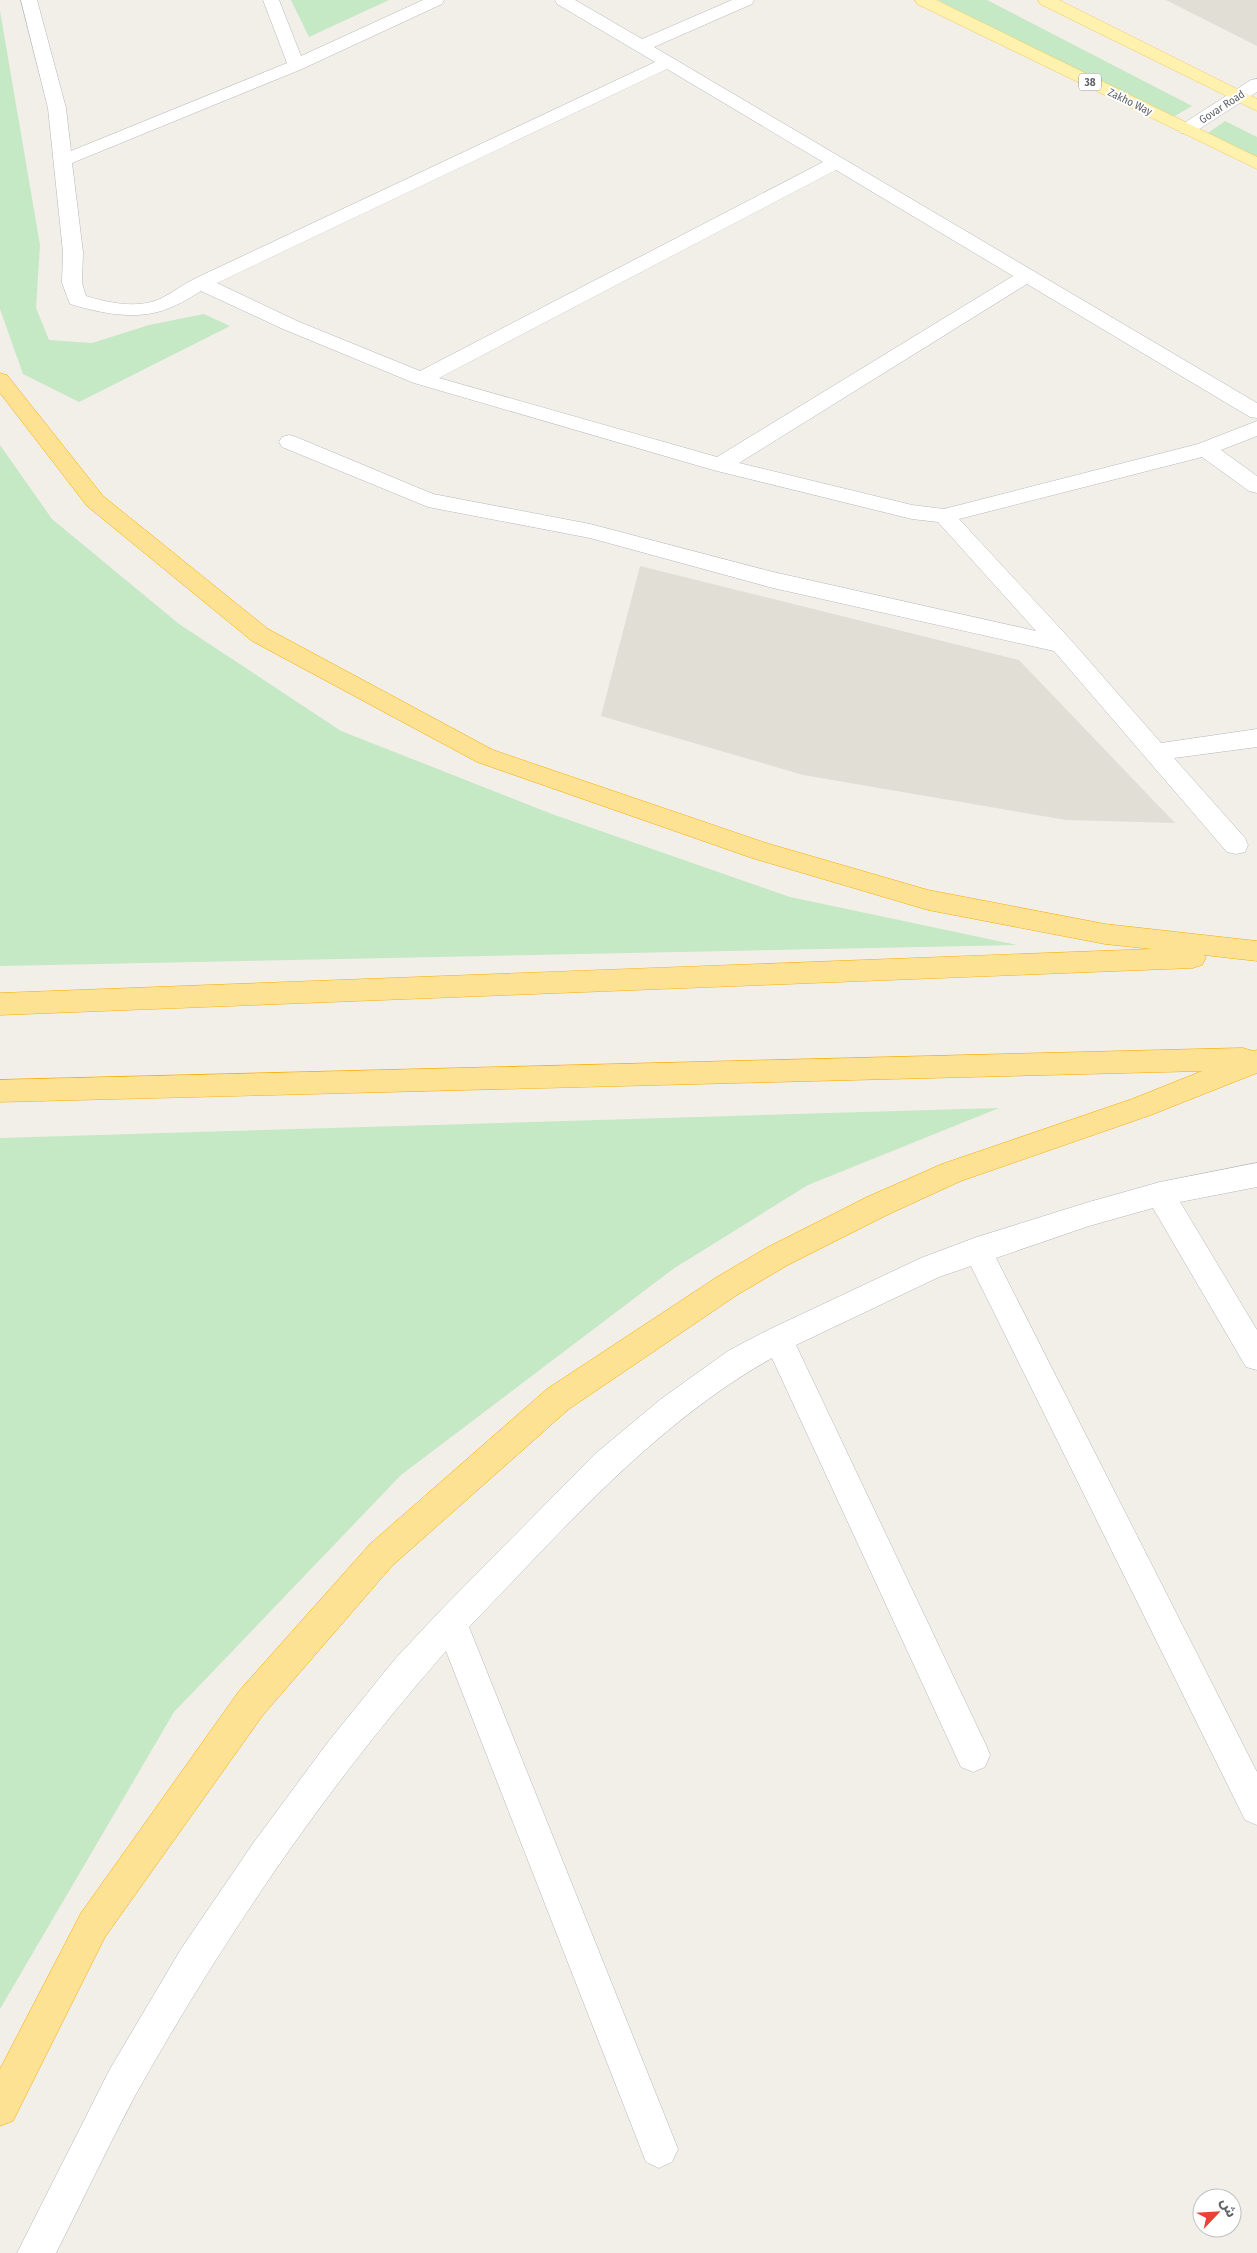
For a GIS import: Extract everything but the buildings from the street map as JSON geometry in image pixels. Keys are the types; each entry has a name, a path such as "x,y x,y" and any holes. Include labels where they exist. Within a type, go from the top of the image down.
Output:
{"highway":[{"path":"0,379 94,501 260,635 485,756 761,851 928,900 1106,934 1257,951"},
{"path":"0,1004 1257,955"},
{"path":"0,1091 1257,1060"},
{"path":"0,2108 93,1925 251,1703 381,1555 558,1399 727,1286 778,1256 877,1206 952,1172 1140,1107 1257,1060"}],"main road":[{"name":"Zakho Way","path":"923,0 1257,164"},
{"path":"1046,0 1257,106"}],"street":[{"path":"29,0 57,108 73,252 72,283 77,300 98,306 141,309 165,303 201,283 668,62"},
{"path":"271,0 296,65"},
{"path":"62,161 296,65 436,0"},
{"path":"563,0 1257,412"},
{"path":"641,46 746,0"},
{"name":"Govar Road","path":"1187,129 1257,84"},
{"path":"421,379 837,162"},
{"path":"720,465 1028,275"},
{"path":"201,283 290,325 421,379 720,465 912,512 944,516 1205,449 1257,428"},
{"path":"289,442 428,500 590,531 773,580 1062,645"},
{"path":"1205,449 1257,486"},
{"path":"944,516 1062,645 1236,845"},
{"path":"1155,752 1257,738"},
{"path":"36,2253 123,2082 194,1962 266,1854 340,1754 407,1671 452,1622 606,1464 672,1409 739,1361 778,1339 931,1267 1089,1214 1160,1194 1257,1175"},
{"path":"1160,1194 1257,1357"},
{"path":"977,1250 1257,1808"},
{"path":"778,1339 972,1755"},
{"path":"452,1622 659,2148"}],"shaded area":[{"path":"1166,0 1257,0 1257,46"},
{"path":"640,566 1019,660 1175,823 1066,820 803,775 601,716"}],"green space":[{"path":"291,0 389,0 309,37"},
{"path":"938,0 987,0 1192,106 1173,117 1009,39"},
{"path":"0,11 40,245 36,308 49,340 92,343 149,325 204,314 230,326 79,402 23,374 0,309"},
{"path":"1225,121 1257,137 1257,160 1205,135"},
{"path":"0,445 52,519 179,624 341,731 552,814 790,897 1017,945 0,966"},
{"path":"999,1108 808,1185 673,1269 401,1475 174,1712 0,2009 0,1138"}]}
